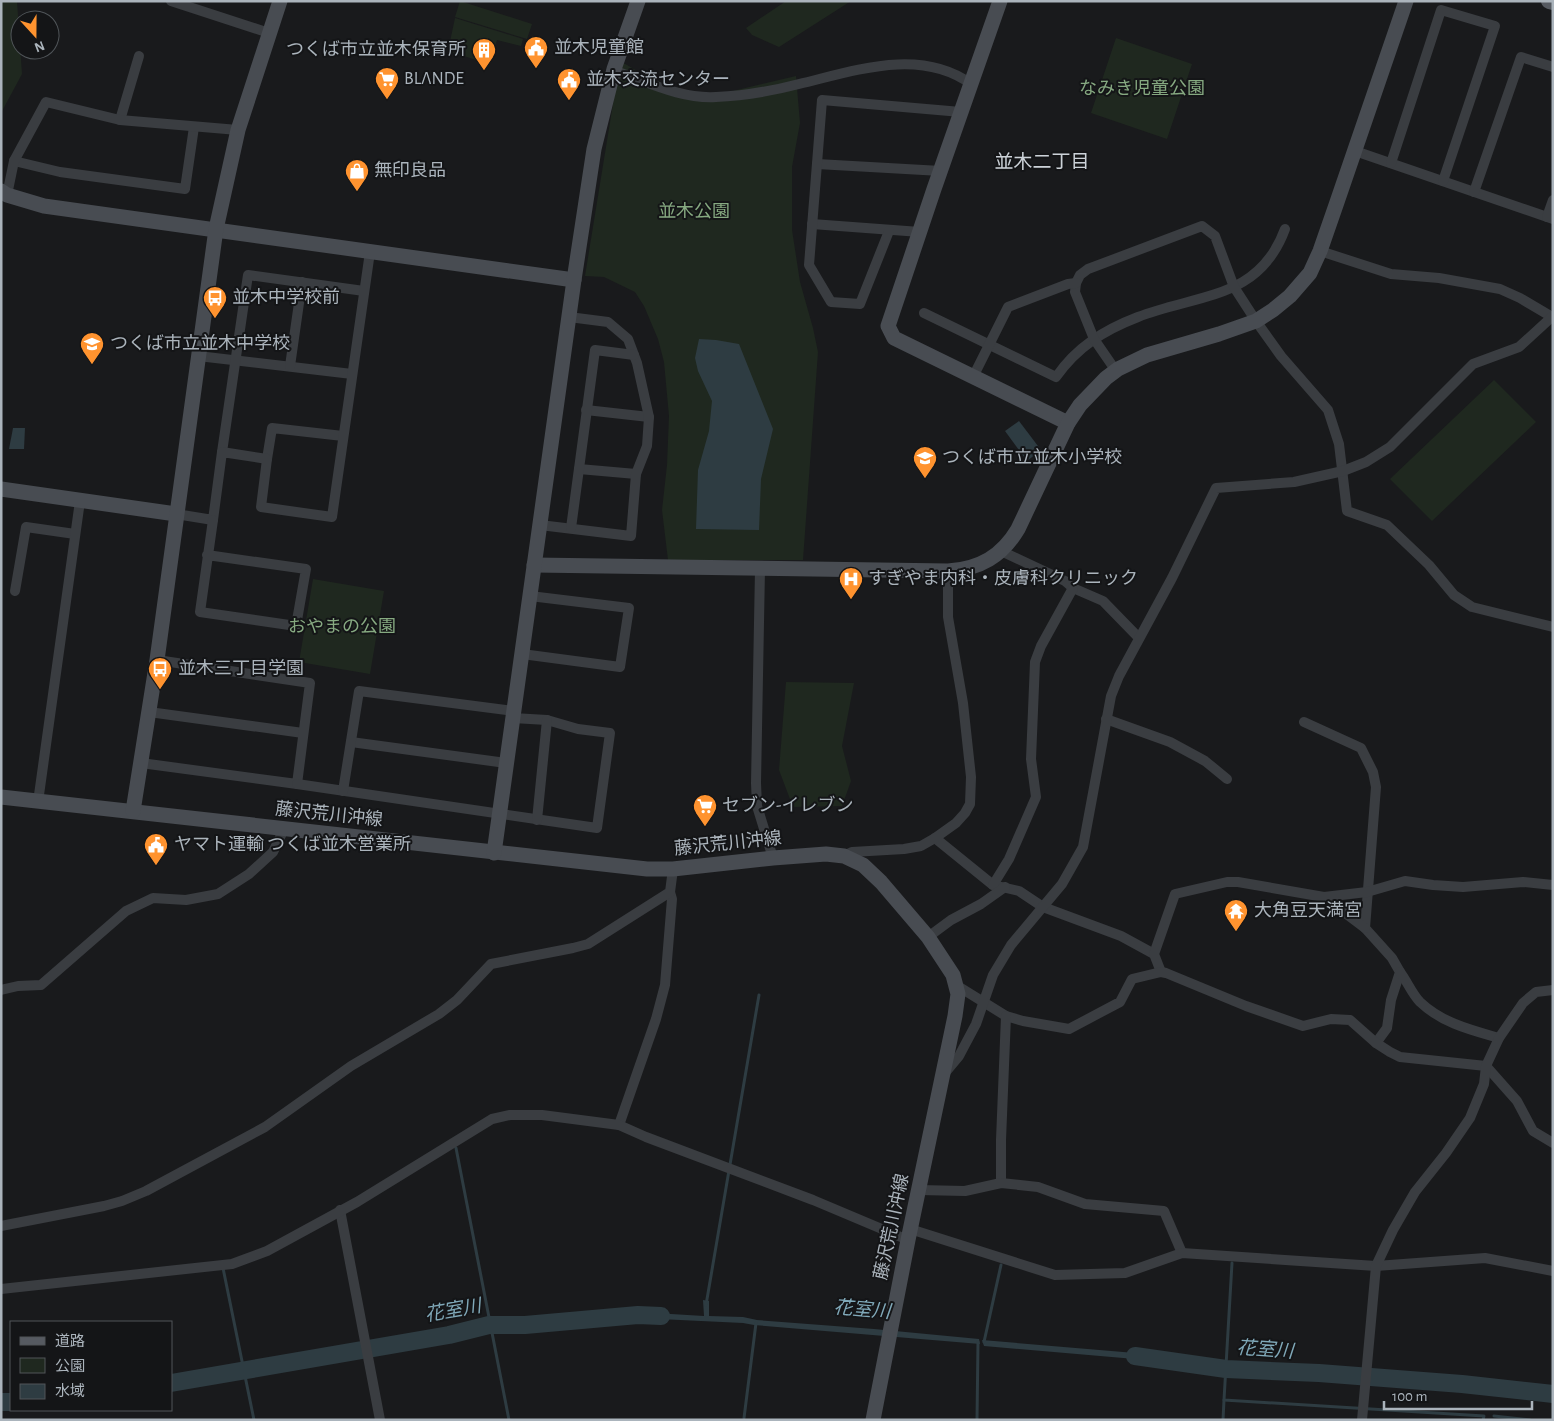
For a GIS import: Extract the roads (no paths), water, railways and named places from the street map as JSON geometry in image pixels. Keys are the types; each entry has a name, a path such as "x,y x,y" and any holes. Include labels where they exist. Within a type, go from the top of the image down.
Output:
{"street":[{"path":"171,1 269,33"},
{"path":"133,812 157,660 216,229 238,130 280,1"},
{"path":"494,852 568,317 594,148 614,69 638,1"},
{"path":"1000,1 889,320 890,332 894,338 1068,423"},
{"path":"534,565 948,571 977,567 992,559 1011,541 1068,423 1092,390 1116,371 1147,355 1256,321 1290,296 1310,273 1320,251 1406,1"},
{"path":"1391,163 1441,10 1495,26 1444,181"},
{"path":"120,120 139,56"},
{"path":"1474,192 1521,57 1553,67"},
{"path":"614,69 692,97 739,96 868,67 904,63 938,68 962,77 971,84"},
{"path":"889,231 860,304 831,302 809,265 822,100 961,112"},
{"path":"238,130 120,120 46,102 14,161 4,193 44,206 574,280"},
{"path":"14,161 60,172 184,189 194,126"},
{"path":"1355,151 1550,218 1553,200"},
{"path":"817,164 940,170"},
{"path":"812,224 920,232"},
{"path":"1116,371 1094,339 1078,300 1076,283 1080,275 1088,269 1202,226 1215,236 1234,287 1256,321 1288,365 1328,410 1336,435 1343,471 1347,511 1387,525 1429,565 1454,595 1472,607 1553,627"},
{"path":"924,313 1056,377 1072,356 1094,339 1113,328 1140,316 1214,295 1245,282 1271,256 1281,242 1286,229"},
{"path":"944,1074 959,1056 976,1024 993,975 1011,945 1062,884 1083,847 1111,696 1119,676 1172,578 1216,488 1294,482 1343,471 1366,462 1390,446 1473,364 1519,347 1552,317 1520,298 1500,289 1439,278 1391,274 1320,251"},
{"path":"343,436 272,428 261,507 332,517 370,252"},
{"path":"207,555 306,569 296,626 200,612 207,555 248,275 364,291"},
{"path":"290,366 302,282"},
{"path":"974,377 1008,307 1068,284 1076,283"},
{"path":"540,525 631,536 636,474 647,446 649,417 634,355 628,339 608,322 568,317"},
{"path":"571,528 594,350 634,355"},
{"path":"198,356 352,374"},
{"path":"586,410 649,417"},
{"path":"222,452 267,459"},
{"path":"579,469 636,474"},
{"path":"1,489 213,520"},
{"path":"38,802 80,500"},
{"path":"15,591 26,527 75,534"},
{"path":"1002,551 1065,580 1073,588 1103,601 1139,638"},
{"path":"760,569 757,806 774,858"},
{"path":"844,856 852,852 904,849 921,846 956,823 970,804 971,777 963,703 948,617 948,571"},
{"path":"993,885 1009,859 1036,797 1031,759 1035,662 1041,646 1073,588"},
{"path":"522,654 620,667 629,608 530,596"},
{"path":"157,660 310,683 297,784"},
{"path":"141,763 597,828 610,733 578,729 547,720 513,714 358,691 343,791"},
{"path":"149,712 303,733"},
{"path":"1106,719 1170,742 1205,761 1227,779"},
{"path":"537,820 547,720"},
{"path":"1304,722 1361,748 1373,772 1376,787 1365,928"},
{"path":"350,742 506,763"},
{"name":"藤沢荒川沖線","path":"1,797 647,869 673,869 826,854 844,856 855,860 872,873 928,937 947,963 953,975 958,994 944,1074 909,1234 873,1420"},
{"path":"1,990 18,986 41,985 126,911 153,898 186,900 218,894 249,874 273,852 284,830"},
{"path":"935,838 993,885 1019,891 1043,907 1122,936 1154,954 1161,972"},
{"path":"619,1125 656,1019 665,985 673,869"},
{"path":"1154,954 1175,894 1227,882 1238,882 1324,897 1367,892 1405,881 1433,885 1463,886 1523,882 1553,885"},
{"path":"928,937 951,920 981,904 1005,887"},
{"path":"1,1226 104,1206 146,1191 265,1127 351,1066 438,1014 457,1000 491,964 588,944 670,892"},
{"path":"1324,897 1365,928 1392,958 1420,1001 1444,1018 1462,1027 1499,1038"},
{"path":"956,985 1006,1016 1069,1029 1120,1002 1132,979 1161,972 1246,1006 1304,1026 1330,1019 1350,1020 1376,1043 1400,1057 1486,1066 1517,1101 1533,1131 1553,1143"},
{"path":"1376,1043 1386,1028 1391,1000 1400,972"},
{"path":"1363,1415 1376,1266 1393,1230 1415,1192 1446,1153 1470,1118 1484,1084 1486,1066 1499,1038 1523,1003 1536,992 1553,990"},
{"path":"1002,1183 1001,1140 1006,1016"},
{"path":"1,1289 232,1264 267,1251 365,1197 492,1118 510,1115 542,1115 619,1125 813,1200 909,1234 1055,1275 1125,1273 1182,1253 1376,1266 1485,1258 1553,1271"},
{"path":"919,1190 965,1191 1002,1183 1038,1187 1084,1204 1164,1211 1182,1253"},
{"path":"340,1210 380,1420"}],"water":[{"path":"699,339 739,344 773,429 761,479 759,530 696,529 698,470 709,431 712,401 698,371 695,358"},
{"path":"1019,421 1041,450 1027,461 1005,431"},
{"path":"13,428 25,428 24,449 9,449"},
{"path":"703,1300 709,1301 709,1316 743,1317 757,1320 979,1339 980,1344 743,1323 638,1318 638,1312 704,1316"},
{"path":"982,1340 1159,1355 1158,1361 984,1346"}],"waterway":[{"path":"706,1305 759,995"},
{"path":"456,1148 509,1420"},
{"path":"1232,1263 1224,1400 1484,1416 1483,1420"},
{"path":"984,1342 1001,1265"},
{"path":"223,1268 254,1420"},
{"name":"花室川","path":"172,1383 449,1335 489,1325 525,1325 638,1315 661,1316"},
{"path":"744,1418 756,1323"},
{"path":"977,1420 978,1342"},
{"name":"花室川","path":"1135,1356 1226,1369 1319,1373 1462,1384 1553,1394"},
{"path":"1223,1420 1224,1400"},
{"name":"花室川","path":"1,1402 10,1402"},
{"path":"1494,1416 1530,1420"}],"place":[{"name":"並木児童館","path":"536,69"},
{"name":"つくば市立並木保育所","path":"484,71"},
{"name":"BLΛNDE","path":"387,100"},
{"name":"並木交流センター","path":"569,101"},
{"name":"無印良品","path":"357,192"},
{"name":"並木中学校前","path":"215,319"},
{"name":"つくば市立並木中学校","path":"92,365"},
{"name":"つくば市立並木小学校","path":"925,479"},
{"name":"すぎやま内科・皮膚科クリニック","path":"851,600"},
{"name":"並木三丁目学園","path":"160,690"},
{"name":"セブン-イレブン","path":"705,827"},
{"name":"ヤマト運輸 つくば並木営業所","path":"156,866"},
{"name":"大角豆天満宮","path":"1236,932"}],"district":[{"name":"並木二丁目","path":"1042,162"}],"park label":[{"name":"なみき児童公園","path":"1142,89"},
{"name":"並木公園","path":"694,212"},
{"name":"おやまの公園","path":"342,627"}]}
